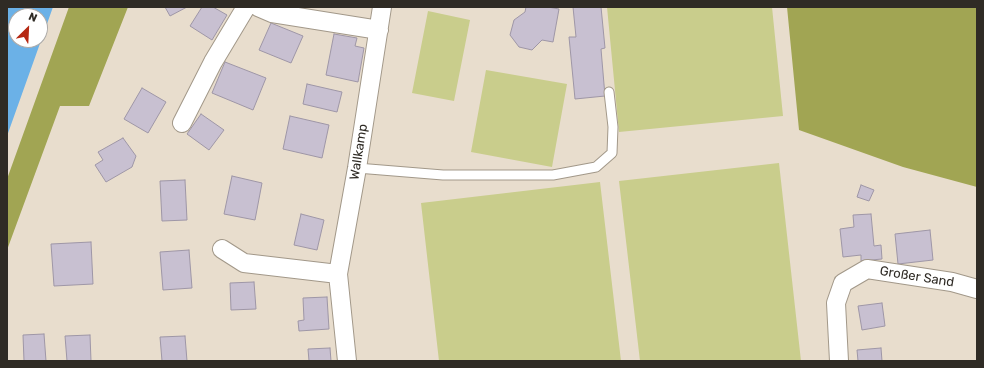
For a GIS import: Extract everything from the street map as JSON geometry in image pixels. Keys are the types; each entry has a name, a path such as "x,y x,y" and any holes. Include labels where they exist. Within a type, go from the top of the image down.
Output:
{"street":[{"path":"182,123 213,62 246,7"},
{"path":"258,7 272,12 379,30"},
{"name":"Wallkamp","path":"347,361 338,274 357,168 382,7"},
{"path":"222,249 244,263 338,274"},
{"name":"Großer Sand","path":"839,361 836,303 843,283 867,269 952,282 977,289"}],"lane":[{"path":"357,168 443,175 553,175 596,167 612,153 613,127 609,92"}],"green space":[{"path":"69,7 128,7 89,106 60,106 7,250 7,179"},
{"path":"607,7 772,7 783,116 619,132"},
{"path":"787,7 977,7 977,187 903,167 799,130"},
{"path":"428,11 470,20 454,101 412,93"},
{"path":"486,70 567,84 552,167 471,152"},
{"path":"779,163 801,361 640,361 619,181"},
{"path":"600,182 621,361 439,361 421,203"}],"water":[{"path":"7,7 53,7 48,21 48,8 8,8 8,48 38,48 7,136"}],"building":[{"path":"165,7 187,7 170,16"},
{"path":"202,7 213,7 227,15 212,40 190,26"},
{"path":"526,7 548,7 559,9 553,42 542,40 532,50 519,47 510,35 514,20 525,12"},
{"path":"573,7 601,7 605,48 601,49 605,96 575,99 569,37 576,37"},
{"path":"271,23 303,36 291,63 259,50"},
{"path":"334,34 357,38 355,46 364,48 358,82 326,75"},
{"path":"225,62 266,78 253,110 212,93"},
{"path":"307,84 342,92 337,112 303,104"},
{"path":"142,88 166,102 148,133 124,119"},
{"path":"201,114 224,130 209,150 187,134"},
{"path":"290,116 329,125 322,158 283,149"},
{"path":"123,138 136,156 132,167 106,182 95,165 103,160 98,152"},
{"path":"232,176 262,183 255,220 224,214"},
{"path":"185,180 187,220 162,221 160,181"},
{"path":"861,185 874,190 869,201 857,197"},
{"path":"301,214 324,220 317,250 294,245"},
{"path":"871,214 874,246 881,245 882,259 861,261 861,255 843,257 840,229 854,227 853,215"},
{"path":"930,230 933,260 898,264 895,234"},
{"path":"91,242 93,284 54,286 51,244"},
{"path":"189,250 192,288 163,290 160,252"},
{"path":"254,282 256,309 231,310 230,283"},
{"path":"327,297 329,329 299,331 298,321 304,320 303,298"},
{"path":"882,303 885,326 862,330 858,306"},
{"path":"44,334 46,361 24,361 23,335"},
{"path":"90,335 91,361 67,361 65,336"},
{"path":"185,336 187,361 162,361 160,337"},
{"path":"330,348 331,361 309,361 308,349"},
{"path":"881,348 882,361 858,361 857,350"}]}
